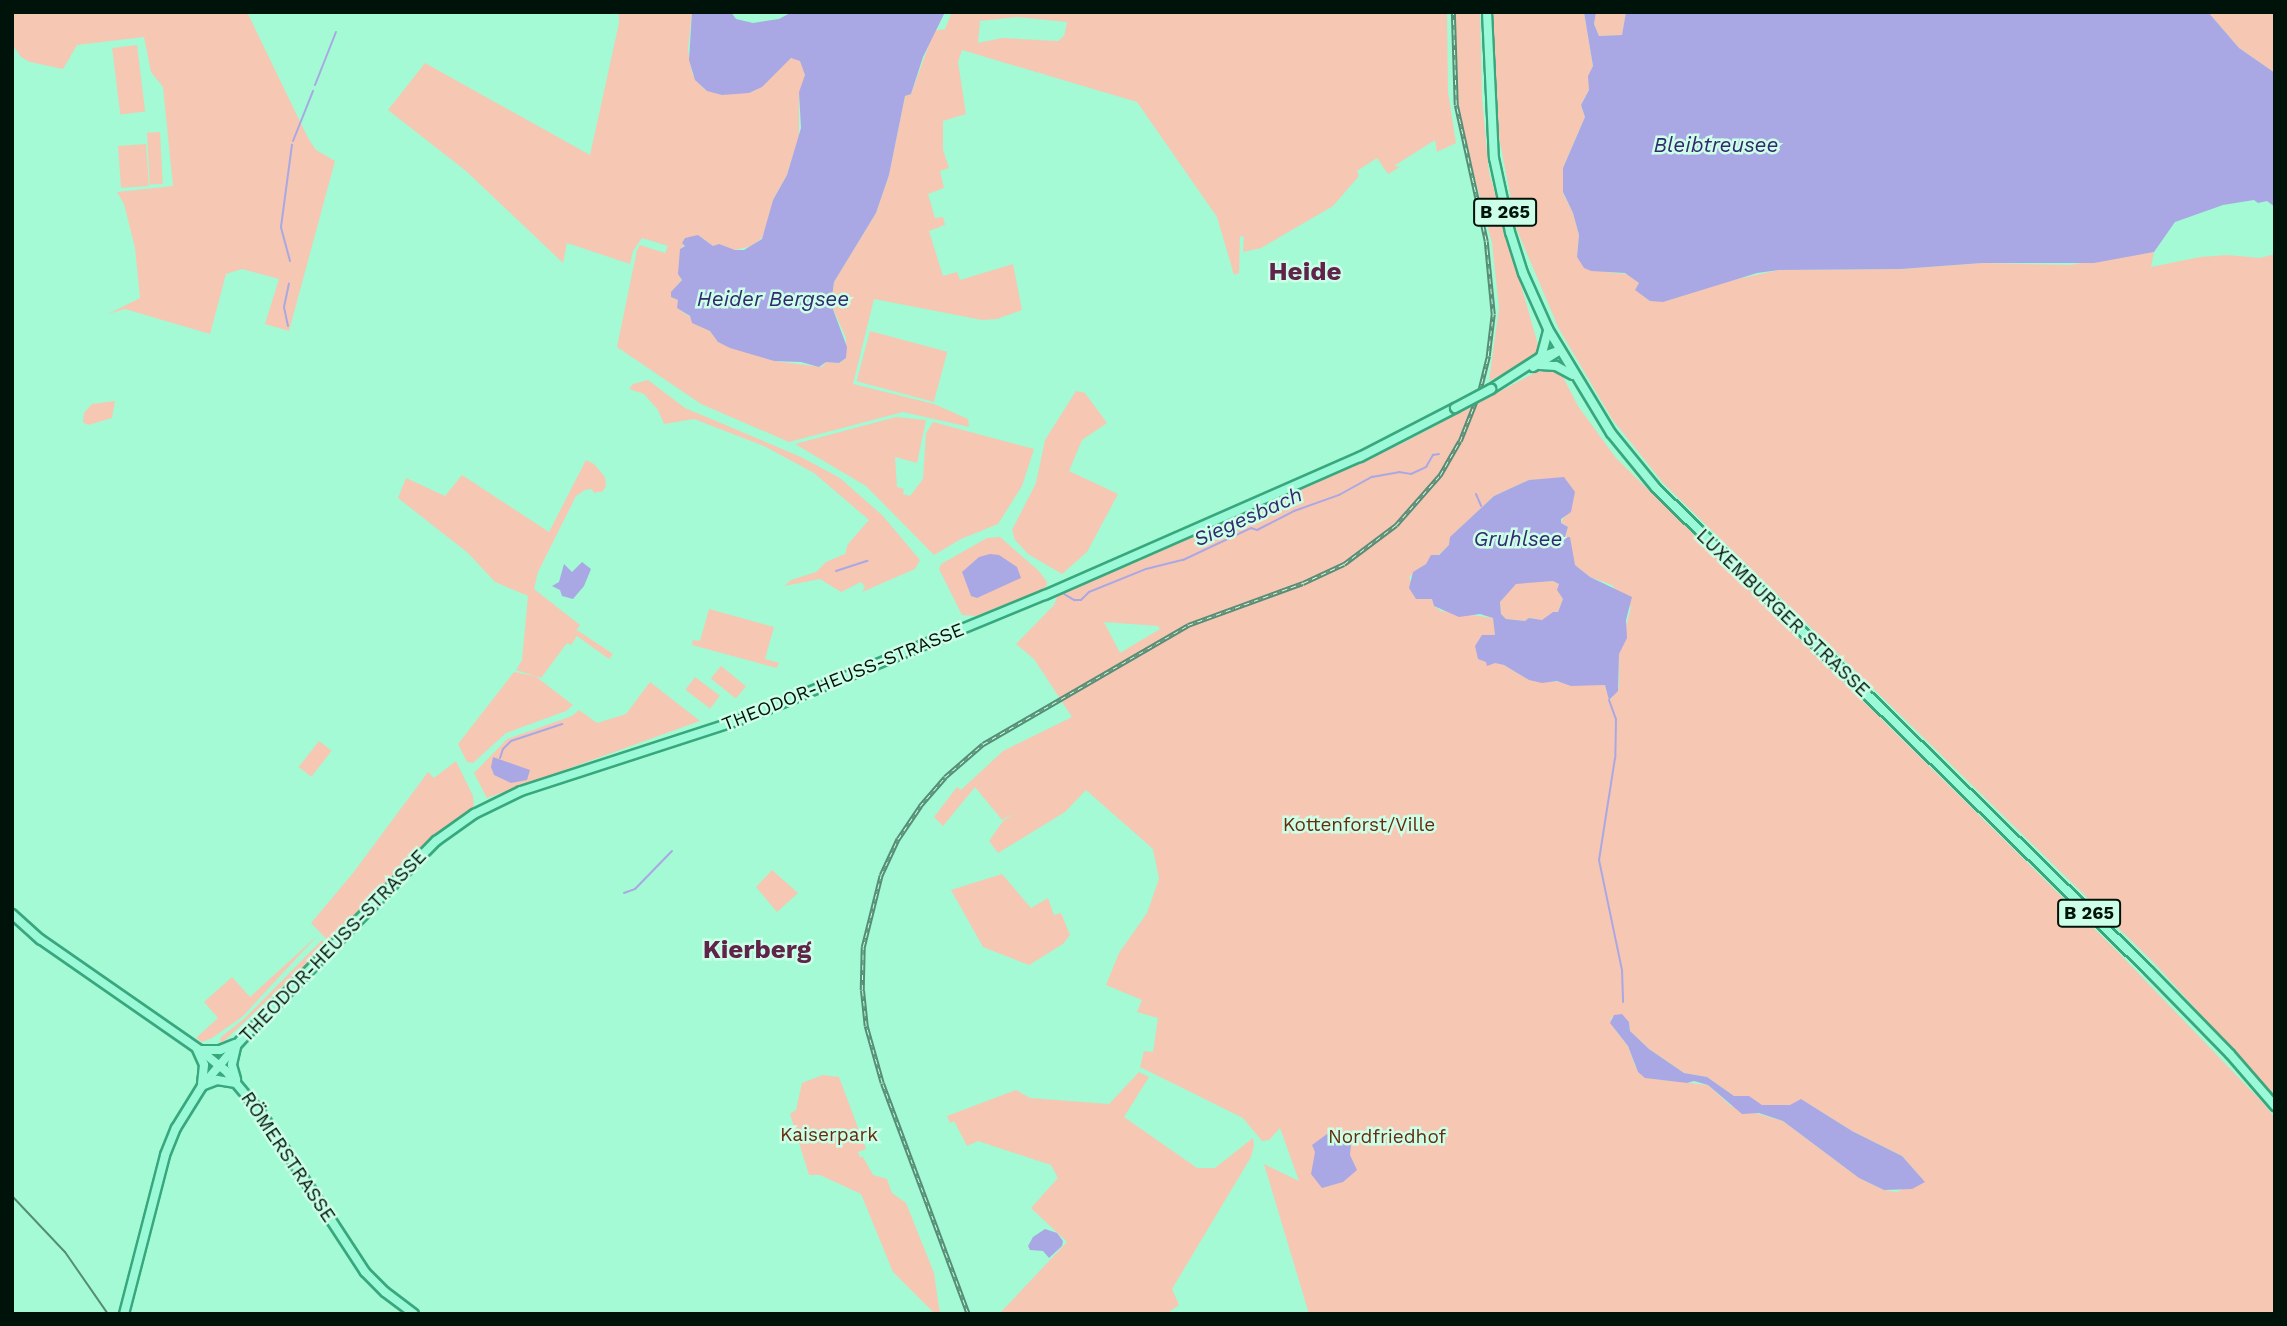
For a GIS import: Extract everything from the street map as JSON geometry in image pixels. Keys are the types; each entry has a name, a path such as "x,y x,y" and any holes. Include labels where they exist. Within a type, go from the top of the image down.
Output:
{"main road":[{"name":"LUXEMBURGER STRASSE","path":"1487,12 1491,128 1500,195 1523,273 1548,329 1573,375 1611,433 1656,488 2149,971 2230,1054 2275,1106"},
{"path":"1548,329 1541,361 1573,375"},
{"name":"THEODOR-HEUSS-STRASSE","path":"124,1314 165,1156 176,1128 202,1086 238,1043 436,841 474,814 521,791 746,718 1092,576 1295,486 1455,408 1560,350"},
{"name":"RÖMERSTRASSE","path":"12,914 64,957 219,1064 261,1113 365,1272 385,1292 415,1314"},
{"path":"238,1043 232,1065 238,1084 217,1080 202,1086 204,1066 197,1048 220,1050 238,1043"}],"green space":[{"path":"12,12 247,12 308,138 316,150 335,161 289,331 265,324 279,279 242,269 226,274 210,334 125,309 108,314 140,298 135,248 124,204 117,192 173,186 163,87 151,72 144,37 77,45 63,69 30,62 21,57 12,44"},
{"path":"619,12 692,12 688,50 692,73 703,88 722,95 756,90 791,58 796,57 803,65 805,75 799,97 799,137 787,175 773,200 764,236 752,246 735,250 713,246 698,235 693,238 680,249 682,279 674,290 674,298 678,300 680,310 710,331 720,343 774,361 822,367 826,362 840,363 846,358 846,338 831,304 834,282 876,213 889,175 905,96 911,94 934,31 945,29 952,12 1447,12 1448,92 1456,143 1437,152 1435,140 1394,166 1400,167 1388,174 1377,158 1357,171 1359,176 1333,206 1261,248 1243,252 1244,237 1240,236 1239,273 1234,275 1217,217 1137,102 962,50 958,62 966,114 943,121 943,150 949,168 940,171 944,188 928,194 935,218 943,217 945,225 929,231 943,276 957,272 960,280 1013,264 1022,310 997,319 982,320 874,299 853,384 934,404 968,419 969,427 903,412 789,442 701,404 617,347 637,250 640,245 665,253 668,246 642,238 633,251 630,264 567,243 563,263 466,171 388,110 425,63 590,155 619,23","holes":["1017,17 1067,22 1064,36 1058,41 1002,38 978,43 980,21"]},
{"path":"1455,12 1480,12 1482,98 1489,172 1538,345 1537,351 1526,362 1489,381 1499,308 1492,243 1459,118"},
{"path":"1493,12 1584,12 1593,66 1589,76 1589,90 1581,105 1585,117 1563,168 1563,193 1573,213 1579,235 1577,257 1605,272 1719,283 1779,270 1901,269 1982,263 2070,265 2154,252 2151,267 2200,257 2227,255 2260,258 2275,254 2275,1096 2155,964 1663,483 1612,419 1559,329 1517,230 1497,127"},
{"path":"1596,12 1626,12 1622,35 1599,36 1594,24"},
{"path":"2208,12 2275,12 2275,73 2239,48"},
{"path":"137,45 145,112 120,115 112,48"},
{"path":"160,132 163,184 150,185 147,133"},
{"path":"146,144 149,186 121,188 118,146"},
{"path":"870,331 947,352 934,402 857,381"},
{"name":"Kottenforst/Ville","path":"1540,370 1553,370 1562,375 1578,406 1616,458 2117,951 2275,1118 2275,1314 1309,1314 1264,1164 1299,1181 1280,1128 1269,1140 1262,1141 1243,1118 1140,1067 1144,1051 1153,1052 1158,1018 1137,1012 1142,1000 1106,985 1119,953 1147,913 1159,879 1153,849 1086,790 1065,812 998,853 989,841 1003,821 1014,813 1002,820 975,787 943,826 934,817 957,787 961,790 1003,751 1072,717 1034,659 1016,644 1054,605 1060,589 1403,443","holes":["1554,479 1574,498 1561,523 1568,527 1565,538 1570,537 1575,565 1590,577 1612,585 1631,607 1619,654 1619,687 1610,700 1605,685 1529,680 1504,665 1478,659 1486,637 1495,635 1493,618 1441,611 1434,606 1432,599 1416,596 1409,577 1449,546 1457,531 1494,496 1529,480","1104,622 1158,626 1160,629 1120,653","1618,1014 1629,1022 1630,1031 1649,1049 1684,1073 1707,1077 1734,1096 1762,1105 1790,1105 1804,1101 1852,1131 1902,1156 1922,1179 1897,1192 1884,1190 1859,1178 1783,1121 1731,1106 1708,1085 1654,1079 1636,1068 1628,1046 1616,1031 1611,1018"]},
{"path":"648,380 685,408 801,457 840,478 883,516 920,560 915,569 862,592 865,587 861,582 841,592 820,579 784,586 791,580 816,572 826,562 845,554 848,544 869,520 814,473 764,446 694,419 664,424 658,410 644,394 629,389 633,384"},
{"path":"1076,391 1085,393 1107,423 1082,440 1069,471 1118,494 1087,552 1062,574 1028,554 1015,540 1012,530 1036,483 1045,440"},
{"path":"115,401 112,418 88,425 83,422 84,413 92,404"},
{"path":"896,417 926,420 917,463 895,457 897,487 904,489 903,494 910,496 923,479 926,433 933,422 1034,449 1022,486 998,524 961,539 934,555 866,486 795,444"},
{"path":"586,460 594,464 605,477 606,486 603,491 594,493 592,489 585,490 576,496 538,572 534,589 580,625 572,637 577,630 613,654 609,659 577,636 571,645 567,643 541,678 516,670 522,660 528,596 495,582 468,553 398,498 406,478 445,496 462,475 549,532"},
{"path":"1000,537 1038,570 1047,582 1046,588 976,616 962,615 939,569 941,564 987,538"},
{"path":"1553,581 1559,584 1558,590 1563,599 1558,612 1542,620 1529,618 1525,621 1506,619 1501,614 1500,602 1516,583"},
{"path":"709,609 774,627 765,659 779,663 777,668 692,645 693,640 700,641"},
{"path":"721,666 746,686 736,699 711,678"},
{"path":"514,672 535,676 573,705 566,711 506,733 473,763 467,762 458,744"},
{"path":"695,677 720,696 710,708 685,690"},
{"path":"650,682 700,721 487,798 474,773 507,739 572,716 579,710 597,723 626,714"},
{"path":"319,741 332,751 311,777 299,767"},
{"path":"456,761 473,796 474,806 430,841 330,943 311,923 353,873 428,772 434,778"},
{"path":"772,870 798,893 777,912 756,887"},
{"path":"1002,874 1031,908 1048,898 1054,915 1061,913 1070,935 1063,944 1029,965 983,947 951,890"},
{"path":"318,935 242,1017 212,1038 202,1042 196,1038 218,1018 204,1002 232,977 250,997"},
{"path":"322,940 327,945 220,1045 221,1037 245,1018"},
{"path":"1139,1072 1149,1077 1124,1117 1197,1168 1215,1168 1253,1138 1251,1157 1172,1289 1179,1305 1166,1314 999,1314 1067,1242 1031,1208 1058,1178 1051,1165 978,1141 967,1146 954,1121 950,1123 947,1116 1016,1090 1030,1098 1109,1104"},
{"name":"Kaiserpark","path":"823,1075 839,1077 866,1149 858,1152 860,1157 863,1157 873,1175 887,1179 892,1193 906,1203 934,1273 940,1314 935,1314 893,1272 861,1194 820,1175 809,1175 790,1114 796,1110 802,1083"}],"water":[{"name":"Heider Bergsee","path":"692,12 731,12 736,19 753,23 779,19 792,12 945,12 923,57 911,94 905,96 889,175 876,213 834,282 831,304 847,347 846,358 839,363 826,362 819,367 801,362 774,361 730,348 718,342 710,331 692,323 690,316 677,308 678,300 671,297 671,292 682,280 678,274 680,249 685,246 682,243 685,238 698,235 713,246 719,244 735,250 744,250 762,239 773,200 787,175 801,128 799,92 805,75 800,61 791,58 762,87 749,93 722,95 707,91 695,80 689,60"},
{"name":"Bleibtreusee","path":"1584,12 1596,12 1594,24 1599,36 1622,35 1626,12 2208,12 2239,48 2275,73 2275,207 2267,201 2258,203 2254,200 2223,205 2175,222 2154,252 2094,263 1982,263 1901,269 1779,270 1757,273 1663,302 1650,301 1635,290 1639,283 1625,273 1591,271 1584,268 1577,257 1579,235 1563,192 1563,168 1585,117 1581,105 1589,90 1588,76 1593,66"},
{"name":"Gruhlsee","path":"1564,477 1575,492 1571,512 1561,519 1561,523 1568,527 1565,537 1570,537 1575,565 1590,577 1632,597 1626,620 1627,638 1619,654 1618,691 1609,700 1605,685 1571,686 1557,681 1542,683 1529,680 1504,665 1495,663 1487,666 1486,662 1478,659 1475,646 1482,635 1495,635 1493,618 1480,614 1459,617 1434,606 1432,599 1416,599 1409,588 1413,572 1426,564 1431,555 1439,555 1449,545 1450,537 1494,496 1529,480","holes":["1553,581 1559,584 1557,590 1563,599 1558,612 1553,612 1542,620 1529,618 1525,621 1506,619 1501,614 1500,602 1516,584"]},
{"path":"999,555 1017,567 1021,578 977,598 971,596 962,572 979,557"},
{"path":"582,562 591,569 584,586 573,599 562,596 560,590 552,586 559,582 564,564 572,572"},
{"path":"493,757 530,770 527,780 511,783 494,775 491,767"},
{"path":"1622,1014 1629,1022 1630,1031 1649,1049 1684,1073 1707,1077 1734,1096 1749,1096 1762,1105 1790,1105 1801,1099 1852,1131 1902,1156 1925,1182 1912,1189 1884,1190 1859,1178 1783,1121 1759,1113 1742,1114 1708,1085 1694,1081 1687,1083 1645,1078 1638,1072 1628,1046 1610,1023 1614,1015"},
{"path":"1327,1134 1358,1142 1351,1144 1350,1155 1357,1170 1343,1182 1322,1188 1311,1174 1315,1152 1312,1145"},
{"path":"1045,1229 1057,1233 1063,1241 1062,1246 1049,1258 1043,1251 1030,1250 1028,1246 1033,1237"}],"waterway":[{"path":"315,85 336,32"},
{"path":"293,141 313,91"},
{"path":"290,261 281,227 292,145"},
{"path":"288,326 284,307 289,284"},
{"name":"Siegesbach","path":"1064,594 1074,600 1081,600 1089,592 1146,569 1183,560 1251,528 1257,530 1294,511 1339,495 1372,477 1399,472 1411,474 1426,467 1433,455 1439,454"},
{"name":"Siegesbach","path":"1476,494 1481,506"},
{"path":"836,571 867,561"},
{"path":"1609,700 1616,719 1615,758 1599,860 1622,970 1623,1002"},
{"path":"500,758 503,749 511,741 562,724"},
{"path":"624,893 635,889 672,851"}],"tram line":[{"path":"12,1196 65,1252 108,1314"}],"railway":[{"path":"968,1314 882,1083 866,1026 862,990 863,947 881,875 898,839 920,806 945,777 983,744 1188,625 1303,583 1344,564 1396,525 1440,475 1460,441 1479,393 1488,356 1493,314 1486,241 1456,105 1453,12"}],"district":[{"name":"Heide","path":"1305,272"},
{"name":"Kierberg","path":"757,950"}],"park label":[{"name":"Nordfriedhof","path":"1387,1137"}]}
